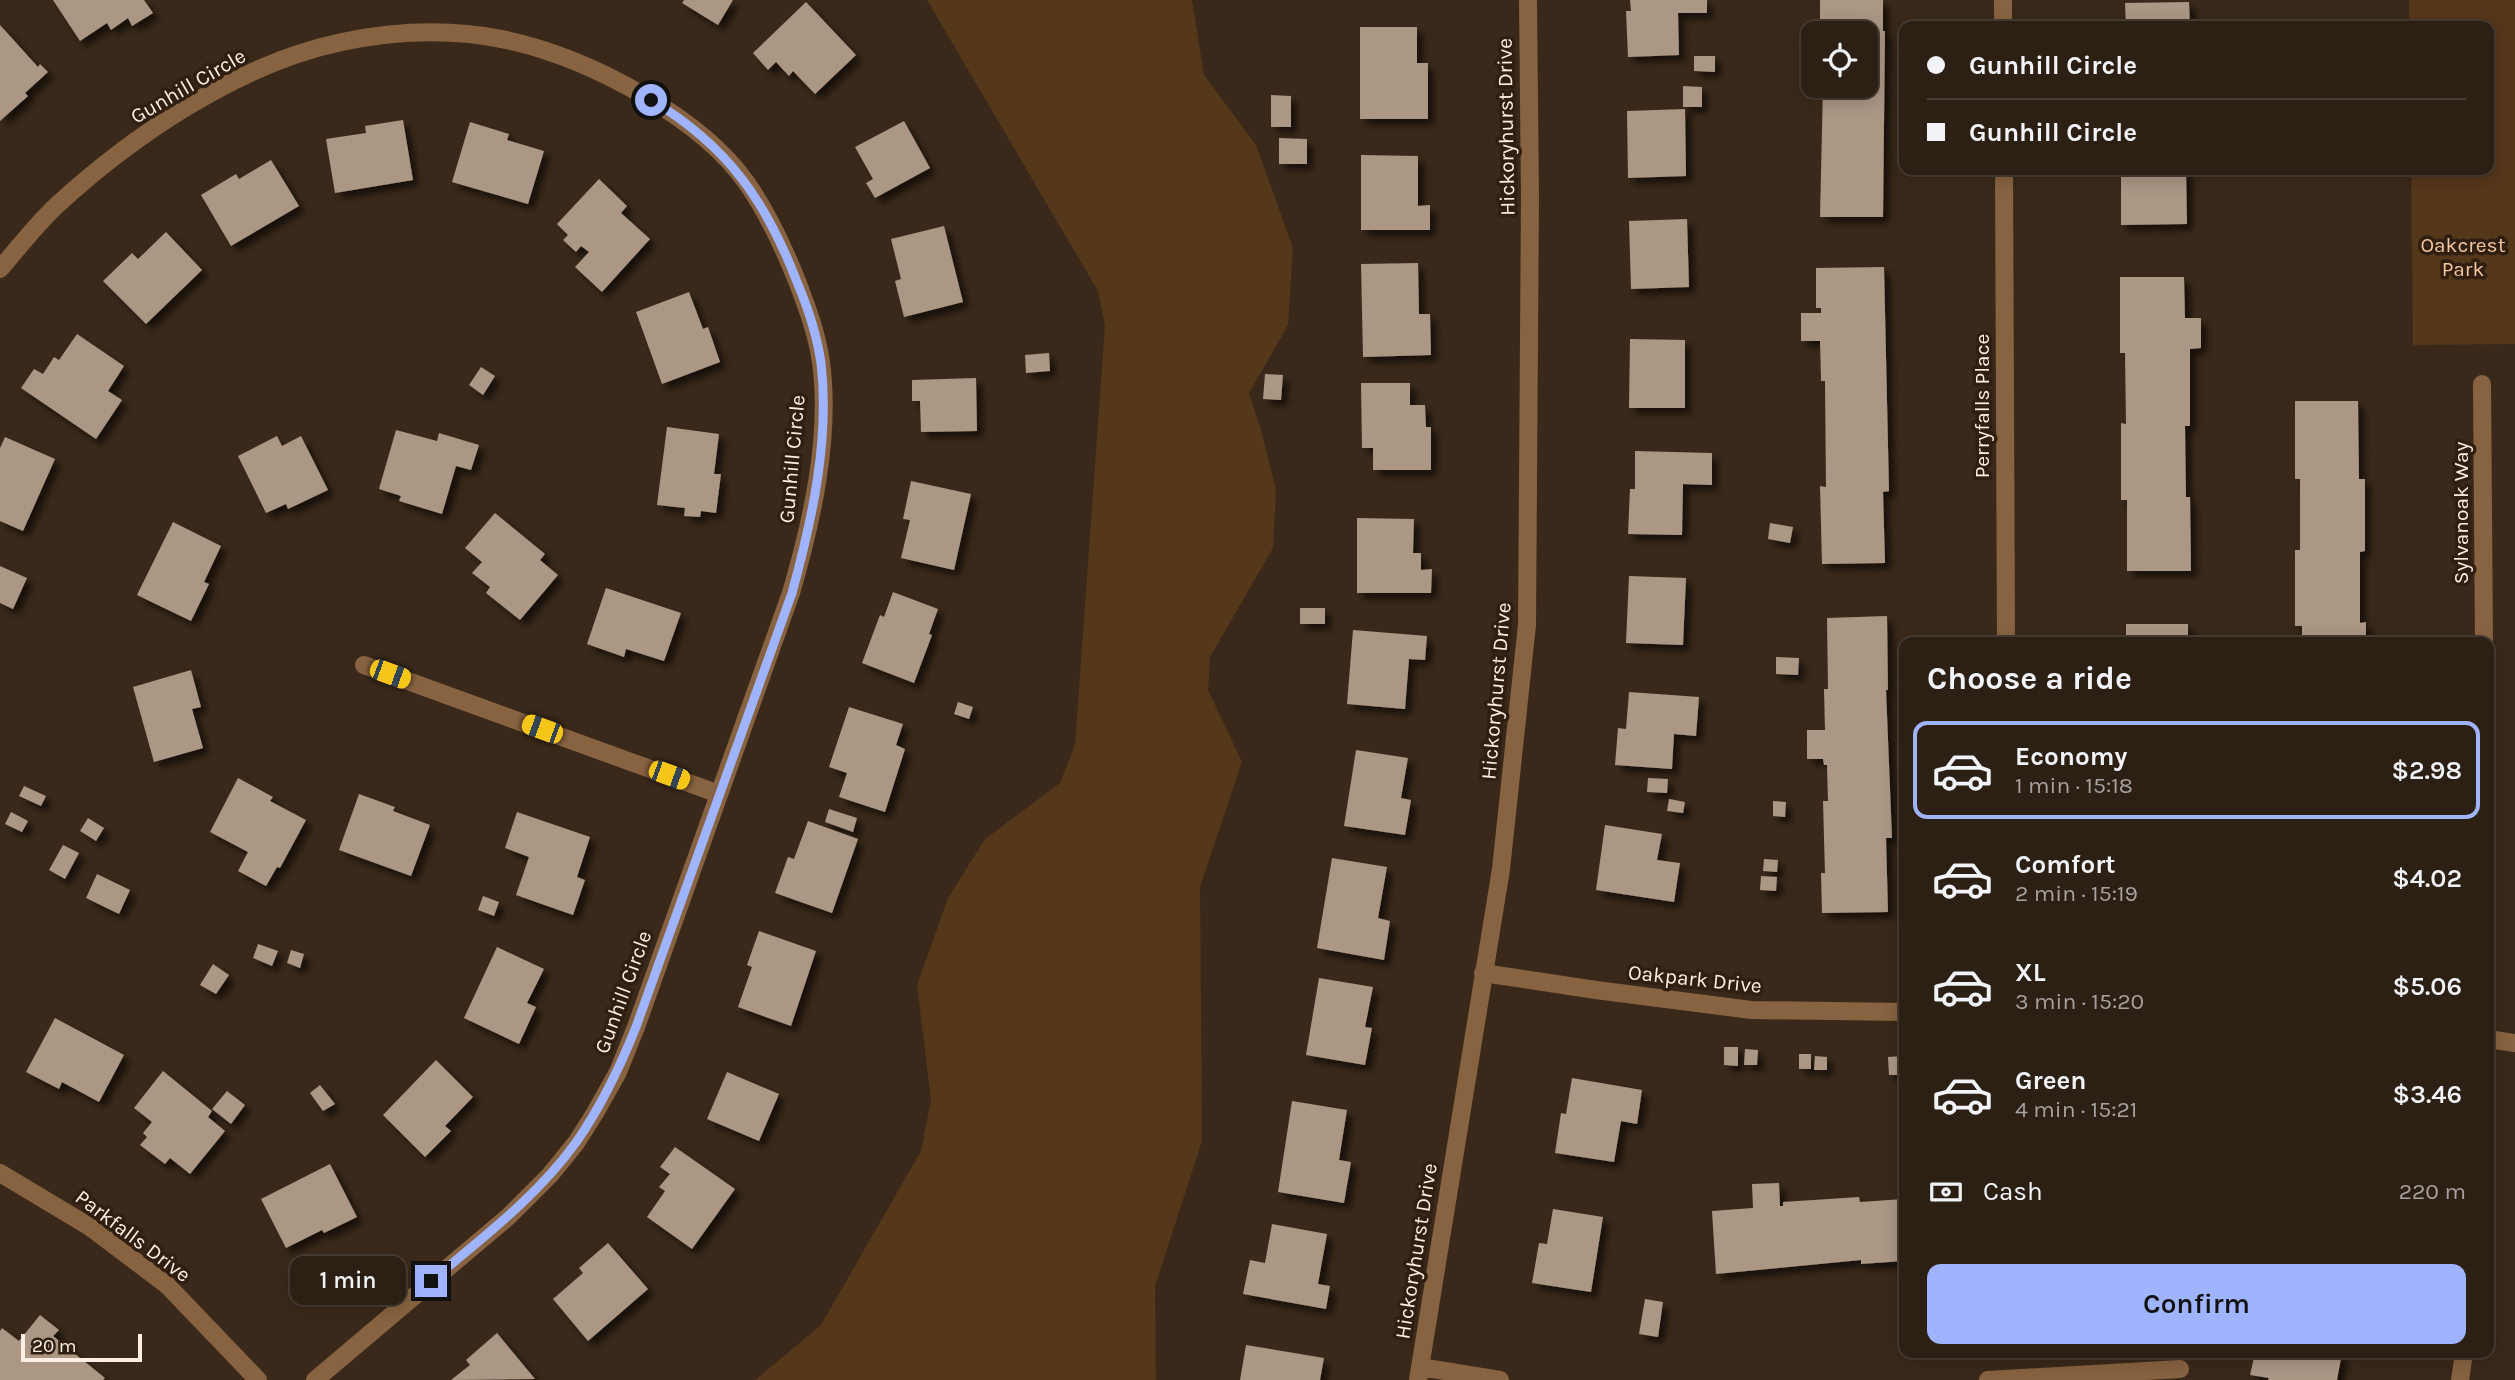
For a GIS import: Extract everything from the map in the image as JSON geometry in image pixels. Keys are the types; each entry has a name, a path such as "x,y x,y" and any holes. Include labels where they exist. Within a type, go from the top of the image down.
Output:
{"street":[{"name":"Hickoryhurst Drive","path":"1419,1374 1501,869 1527,625 1530,211 1528,0"},
{"path":"2003,0 2003,21"},
{"name":"Gunhill Circle","path":"0,270 54,208 144,135 238,79 288,58 339,42 403,34 437,33 491,37 538,47 583,64 674,114 712,144 745,181 772,223 810,313 821,363 823,411 809,531 792,593 618,1072 576,1143 550,1175 509,1216 315,1380"},
{"name":"Perryfalls Place","path":"2004,175 2006,637"},
{"name":"Sylvanoak Way","path":"2483,384 2484,637"},
{"path":"364,665 719,794"},
{"name":"Oakpark Drive","path":"1483,973 1751,1010 1899,1012"},
{"path":"2494,1040 2515,1043"},
{"name":"Parkfalls Drive","path":"0,1173 90,1227 167,1285 258,1380"},
{"path":"2460,1380 2463,1358"},
{"path":"1988,1380 2180,1369"},
{"path":"1419,1374 1500,1380"}],"green space":[{"path":"927,0 1192,0 1204,75 1256,145 1293,248 1288,325 1249,393 1276,489 1273,548 1210,657 1208,690 1242,762 1200,887 1202,1141 1155,1286 1156,1380 755,1380 821,1325 921,1151 931,1100 917,985 948,898 985,839 1060,783 1075,745 1105,325 1098,291"},
{"name":"Oakcrest Park","path":"2409,0 2515,0 2515,344 2413,345 2411,175 2494,175 2494,21 2409,21"}],"building":[{"path":"53,0 144,0 153,13 132,26 128,18 111,30 107,23 80,41"},
{"path":"684,0 733,0 718,25 682,3"},
{"path":"1630,0 1707,0 1707,13 1678,13 1679,55 1628,57 1626,11 1631,11"},
{"path":"1820,0 1883,0 1883,217 1820,217 1823,98 1878,98 1878,21 1820,21"},
{"path":"806,2 856,55 815,94 793,71 789,76 776,62 768,70 753,53"},
{"path":"2189,2 2190,21 2126,21 2125,3"},
{"path":"0,25 38,67 40,64 48,72 25,93 28,96 0,121"},
{"path":"1360,27 1417,27 1417,63 1428,63 1428,119 1360,119"},
{"path":"1694,56 1715,56 1715,72 1694,71"},
{"path":"1683,86 1702,87 1702,107 1683,107"},
{"path":"1271,95 1291,96 1291,127 1271,127"},
{"path":"1685,109 1686,176 1628,178 1627,111"},
{"path":"403,120 413,180 335,193 326,139 366,133 365,126"},
{"path":"904,121 930,168 875,198 866,183 873,179 855,147"},
{"path":"470,122 509,134 507,140 544,151 528,204 452,182"},
{"path":"1279,138 1307,139 1307,164 1279,164"},
{"path":"1361,155 1418,156 1418,206 1430,205 1430,230 1361,230"},
{"path":"271,160 299,206 231,246 201,195 236,174 239,179"},
{"path":"2121,175 2186,175 2187,224 2121,225"},
{"path":"599,179 627,206 621,213 650,239 602,292 575,267 589,252 581,246 576,252 563,240 568,235 557,224"},
{"path":"1687,219 1689,287 1631,289 1629,221"},
{"path":"944,226 963,302 904,317 895,281 901,279 891,239"},
{"path":"166,232 202,270 146,324 103,281 132,253 138,259"},
{"path":"1418,263 1419,314 1430,314 1431,355 1363,357 1361,264"},
{"path":"1884,267 1889,491 1883,492 1885,563 1822,564 1820,486 1826,487 1825,381 1821,381 1820,341 1801,341 1801,313 1821,313 1821,308 1816,308 1816,268"},
{"path":"2120,277 2184,277 2185,318 2201,318 2201,348 2190,349 2190,426 2185,426 2191,571 2127,571 2127,500 2121,500 2121,423 2126,424 2125,353 2120,353"},
{"path":"689,292 703,329 708,327 720,362 662,384 636,312"},
{"path":"77,334 124,366 108,391 122,400 96,439 21,388 34,369 43,374 54,357 59,360"},
{"path":"1630,339 1685,340 1685,408 1629,408"},
{"path":"1049,353 1050,371 1026,373 1025,355"},
{"path":"481,367 495,376 483,395 469,385"},
{"path":"1265,374 1283,375 1281,400 1263,399"},
{"path":"976,378 977,431 921,432 920,401 912,401 912,380"},
{"path":"1361,383 1410,383 1410,405 1425,405 1426,427 1431,427 1431,470 1373,470 1373,448 1362,448"},
{"path":"2295,401 2358,401 2359,479 2365,479 2365,551 2360,552 2360,623 2366,622 2366,637 2302,637 2302,626 2295,626 2295,550 2300,550 2300,479 2295,479"},
{"path":"667,427 719,434 714,474 721,474 716,513 701,511 700,517 684,516 685,508 657,505"},
{"path":"396,430 437,441 439,433 479,445 471,470 456,466 442,514 399,501 401,496 379,489"},
{"path":"277,436 282,446 301,436 328,490 288,509 286,504 266,513 238,456"},
{"path":"5,437 55,459 23,531 0,521 0,448"},
{"path":"1635,451 1712,453 1712,485 1683,484 1682,535 1628,534 1630,489 1635,489"},
{"path":"911,481 971,494 954,570 901,558 910,520 903,519"},
{"path":"495,513 545,554 540,560 558,575 520,620 486,593 490,587 472,573 482,562 465,548"},
{"path":"1357,518 1414,519 1413,553 1421,553 1421,570 1432,569 1431,593 1357,593"},
{"path":"173,522 221,546 204,582 209,584 191,621 137,595"},
{"path":"1770,523 1793,527 1790,543 1768,539"},
{"path":"0,566 27,578 13,609 0,603"},
{"path":"1629,576 1686,578 1683,645 1626,643"},
{"path":"606,588 681,613 664,661 626,649 624,657 587,644"},
{"path":"893,592 938,609 929,634 932,635 914,683 862,663 880,615 884,617"},
{"path":"1300,608 1325,608 1325,624 1300,624"},
{"path":"1887,616 1886,690 1892,838 1886,838 1888,912 1822,913 1821,873 1825,873 1823,801 1828,801 1827,765 1824,765 1823,759 1807,759 1807,730 1825,730 1824,689 1828,689 1827,618"},
{"path":"2126,624 2188,624 2188,637 2126,637"},
{"path":"1353,630 1427,636 1425,660 1409,659 1405,709 1347,704"},
{"path":"1776,657 1799,658 1798,675 1776,674"},
{"path":"191,670 201,707 192,709 203,748 154,762 133,687"},
{"path":"1629,692 1699,697 1696,736 1674,734 1672,769 1615,765 1618,728 1626,729"},
{"path":"958,702 973,707 969,719 954,714"},
{"path":"849,707 903,724 896,745 905,749 885,812 839,797 847,773 829,767"},
{"path":"1356,750 1408,758 1401,798 1411,800 1405,835 1344,826"},
{"path":"238,778 273,797 270,801 306,820 280,868 277,867 266,886 238,871 248,852 210,832"},
{"path":"1648,778 1668,779 1667,793 1647,792"},
{"path":"24,786 46,796 41,806 19,796"},
{"path":"359,794 395,807 393,811 430,825 411,876 339,850"},
{"path":"1669,799 1685,802 1683,813 1667,811"},
{"path":"1773,801 1786,802 1785,817 1773,816"},
{"path":"829,809 857,818 853,832 825,822"},
{"path":"11,812 28,821 22,832 5,824"},
{"path":"517,812 590,837 577,877 585,880 573,915 516,895 529,857 505,848"},
{"path":"88,818 104,828 96,841 80,831"},
{"path":"808,821 858,839 832,913 775,893 788,857 794,859"},
{"path":"1605,825 1662,834 1657,860 1680,863 1674,902 1596,890"},
{"path":"63,845 79,853 65,879 49,870"},
{"path":"1332,858 1387,867 1378,918 1390,921 1384,960 1317,948"},
{"path":"1764,859 1778,860 1777,872 1763,871"},
{"path":"97,874 130,890 119,914 86,898"},
{"path":"1761,876 1777,877 1776,891 1760,890"},
{"path":"483,896 499,902 494,916 478,910"},
{"path":"759,931 816,951 791,1026 738,1007 752,967 747,965"},
{"path":"258,944 278,951 272,966 253,958"},
{"path":"497,947 544,969 527,1003 536,1007 519,1044 464,1018"},
{"path":"291,950 304,954 300,968 287,963"},
{"path":"213,964 229,975 216,994 200,985"},
{"path":"1319,978 1373,987 1365,1027 1372,1028 1365,1065 1306,1055"},
{"path":"55,1018 124,1055 99,1102 62,1082 59,1089 26,1072"},
{"path":"1724,1047 1738,1047 1738,1066 1724,1065"},
{"path":"1745,1049 1758,1050 1757,1065 1744,1065"},
{"path":"1799,1054 1811,1054 1811,1069 1799,1069"},
{"path":"1815,1056 1827,1057 1827,1070 1814,1070"},
{"path":"1899,1056 1899,1075 1889,1075 1888,1057"},
{"path":"436,1060 473,1097 445,1126 451,1131 425,1157 383,1115"},
{"path":"163,1071 212,1111 208,1117 225,1131 190,1174 170,1158 165,1164 140,1145 147,1137 143,1133 152,1122 134,1108"},
{"path":"727,1072 779,1094 759,1141 707,1119"},
{"path":"1572,1078 1642,1090 1637,1124 1621,1121 1614,1162 1555,1153 1561,1113 1566,1114"},
{"path":"320,1085 335,1104 323,1111 310,1093"},
{"path":"227,1091 245,1105 231,1124 212,1109"},
{"path":"1292,1101 1347,1110 1339,1160 1351,1162 1344,1203 1278,1192"},
{"path":"675,1147 735,1189 692,1249 647,1217 665,1191 659,1187 670,1174 660,1167"},
{"path":"330,1164 357,1217 286,1248 261,1199"},
{"path":"1779,1183 1780,1206 1783,1206 1783,1202 1859,1197 1860,1202 1899,1199 1899,1261 1861,1264 1861,1260 1716,1274 1712,1211 1753,1208 1752,1184"},
{"path":"1553,1209 1603,1217 1591,1292 1532,1283 1539,1243 1547,1244"},
{"path":"1272,1224 1327,1234 1318,1284 1330,1286 1326,1309 1243,1294 1250,1260 1265,1263"},
{"path":"608,1243 648,1289 588,1341 553,1299 583,1273 579,1268"},
{"path":"1645,1299 1663,1302 1658,1337 1639,1334"},
{"path":"40,1315 59,1330 53,1336 105,1378 103,1380 0,1380 0,1331 2,1328 19,1341"},
{"path":"497,1333 535,1379 451,1380 470,1365 466,1360"},
{"path":"1246,1345 1324,1358 1320,1380 1240,1380"},
{"path":"2254,1358 2341,1358 2337,1380 2268,1380 2269,1378 2250,1375"}],"route":[{"path":"431,1281 509,1216 550,1175 576,1143 618,1072 792,593 809,531 823,411 821,363 810,313 772,223 745,181 712,144 674,114 651,100"}]}
